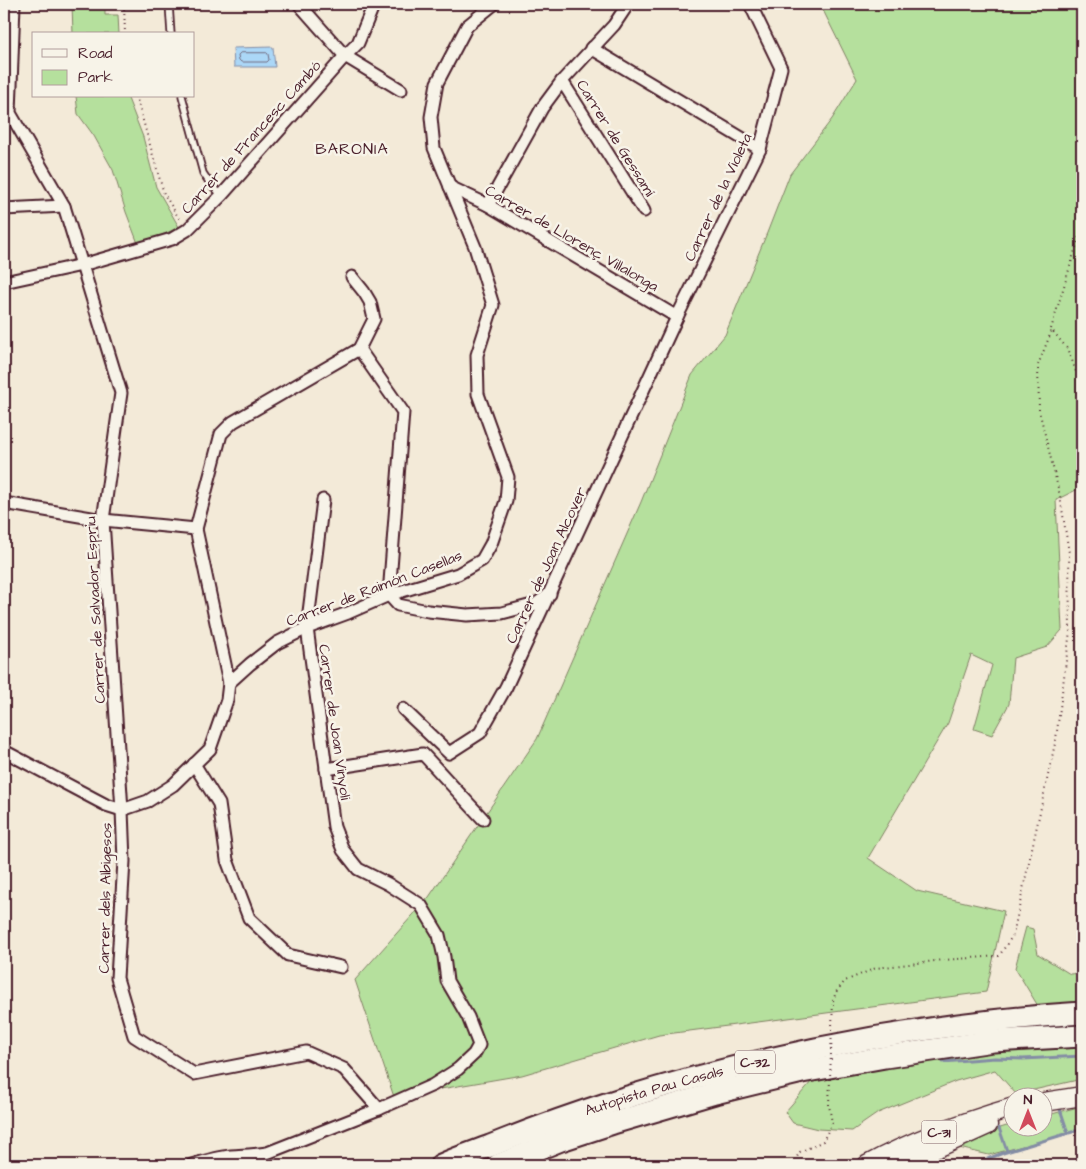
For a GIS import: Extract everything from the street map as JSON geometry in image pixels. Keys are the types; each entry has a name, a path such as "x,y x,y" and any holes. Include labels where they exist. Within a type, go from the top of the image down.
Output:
{"highway":[{"name":"Autopista Pau Casals","path":"441,1165 575,1114 708,1074 781,1056 868,1038 972,1023 1082,1013"},
{"name":"Autopista Pau Casals","path":"498,1165 561,1140 613,1123 715,1093 802,1072 885,1057 993,1041 1082,1036"}],"main road":[{"path":"1054,1100 1081,1096"},
{"path":"1054,1105 1081,1096"},
{"name":"C-31","path":"867,1165 942,1130 1004,1110"},
{"name":"C-31","path":"903,1165 961,1137 1004,1120"}],"street":[{"path":"7,113 14,4"},
{"path":"299,4 344,56 401,90"},
{"name":"Carrer de Francesc Cambó","path":"4,282 82,265 172,239 187,230 222,195 344,56 358,43 374,4"},
{"name":"Carrer de Raimón Casellas","path":"229,683 278,643 307,628 390,595 458,574 482,560 491,544 506,501 508,478 478,394 477,354 493,305 475,247 434,148 431,117 437,84 467,26 494,4"},
{"path":"488,205 542,108 562,81 614,24 628,4"},
{"name":"Carrer de la Violeta","path":"677,317 760,149 781,68 750,4"},
{"path":"591,48 760,149"},
{"name":"Carrer de Gessamí","path":"562,81 644,211"},
{"name":"Carrer de Salvador Espriu","path":"7,113 64,206 121,393 103,520 122,810"},
{"name":"Carrer de Llorenç Villalonga","path":"450,186 488,205 677,317"},
{"path":"4,208 64,206"},
{"path":"4,751 106,806 122,810 148,801 173,785 210,749 227,700 229,683 196,529 221,434 233,422 359,349 374,319 370,302 352,277"},
{"name":"Carrer de Joan Alcover","path":"403,709 449,752 480,733 506,687 677,317"},
{"path":"359,349 403,412 390,595 398,605 428,611 467,615 502,612 536,604 550,594"},
{"name":"Carrer de Joan Vinyoli","path":"323,500 307,628 334,827 344,850 358,869 388,884 421,906 439,935 447,981 468,1017 479,1044 474,1054 458,1069 433,1085 379,1109"},
{"path":"4,503 103,520 196,529"},
{"path":"326,769 422,754 483,818"},
{"path":"194,764 219,804 227,860 249,918 288,955 341,967"},
{"name":"Carrer dels Albigesos","path":"122,810 124,861 117,978 134,1036 194,1074 306,1052 344,1069 379,1109"},
{"path":"192,1165 211,1159 267,1153 379,1109"}],"lane":[{"path":"168,4 171,32"},
{"path":"183,98 203,173 211,186 222,195"}],"path":[{"path":"124,4 125,32"},
{"path":"1079,4 1082,20"},
{"path":"137,98 164,194 187,230"},
{"path":"1048,341 1082,227"},
{"path":"792,1165 800,1152 823,1142 832,1123 829,1105 833,1001 836,992 845,981 876,968 999,956 1014,935 1056,740 1070,631 1069,553 1060,496 1039,410 1038,365 1052,330 1069,351 1082,390"}],"green space":[{"path":"72,4 105,4 105,15 118,15 119,32 73,32"},
{"path":"820,4 1082,4 1082,487 1056,500 1062,630 1047,647 1013,658 1009,704 992,735 974,729 992,665 971,655 948,723 868,858 917,891 1004,911 986,992 659,1035 522,1075 394,1097 355,980 429,897 537,739 641,502 692,375 725,335 790,174 832,119 857,79"},
{"path":"76,98 128,98 143,137 156,187 179,227 139,246 113,170 94,136 78,114"},
{"path":"1026,927 1033,929 1038,954 1070,974 1082,973 1082,1002 1038,1006 1015,968"},
{"path":"1082,1046 1082,1079 1051,1086 1009,1086 995,1070 956,1081 878,1113 852,1131 818,1129 793,1123 785,1112 812,1081 871,1069 1021,1047"},
{"path":"1082,1106 1082,1130 989,1155 959,1148 1004,1127 1004,1136 1054,1136 1054,1113"}],"water":[{"path":"273,47 275,67 234,67 233,48"}],"waterway":[{"path":"943,1062 995,1058 1023,1059 1082,1056"},
{"path":"1060,1109 1068,1133"},
{"path":"999,1128 1007,1151"},
{"path":"972,1165 1003,1153 1082,1129"},
{"path":"939,1156 944,1165"}],"district":[{"name":"BARONIA","path":"352,148"}]}
